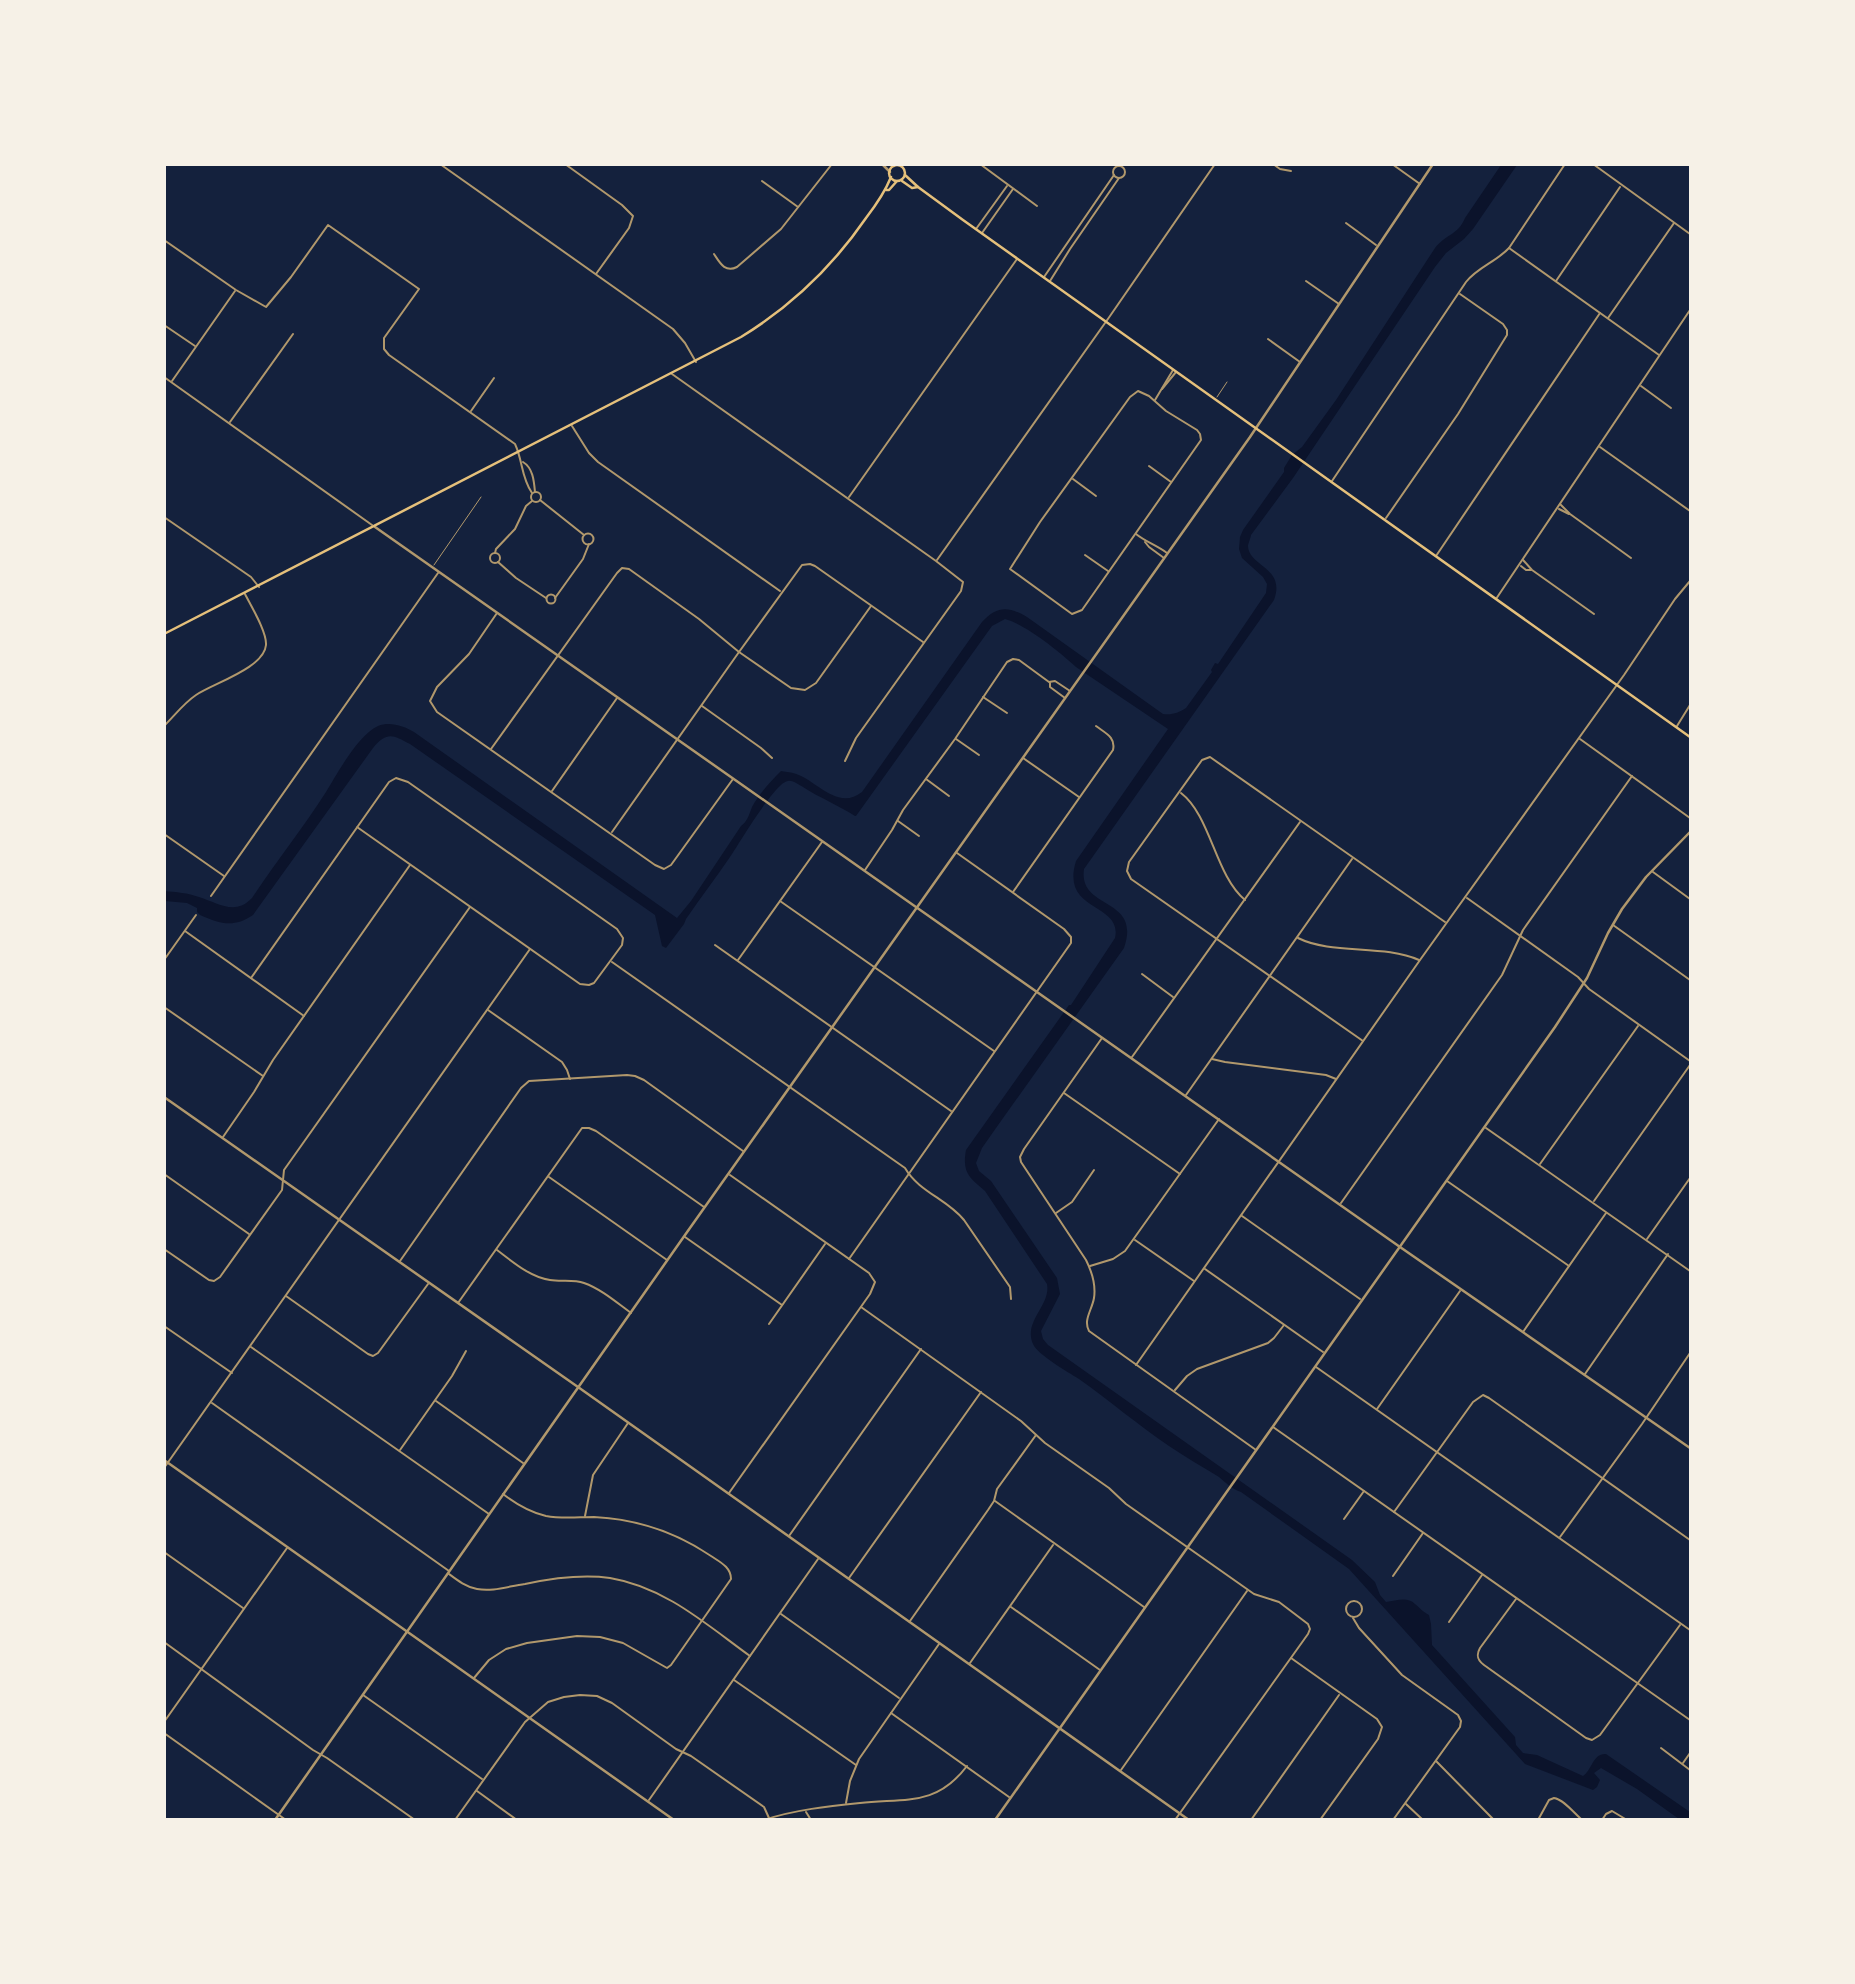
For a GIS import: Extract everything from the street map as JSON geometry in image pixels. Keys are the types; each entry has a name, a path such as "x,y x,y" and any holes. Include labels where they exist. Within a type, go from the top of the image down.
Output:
{"main road":[{"path":"886,190 899,181 907,164"},
{"path":"164,634 696,362 751,331 798,295 841,251 886,190 892,165 900,165 918,187 982,234 1690,737"},
{"path":"891,177 912,188 918,187"}],"street":[{"path":"440,164 675,331 696,362"},
{"path":"565,164 631,213 633,221 596,275"},
{"path":"714,254 723,266 735,269 775,235 832,164"},
{"path":"882,164 890,172"},
{"path":"981,164 1037,206"},
{"path":"936,561 1214,164"},
{"path":"1273,164 1280,169 1291,170"},
{"path":"1392,164 1420,184"},
{"path":"275,1819 1256,428 1433,164"},
{"path":"1331,482 1459,293 1475,272 1509,248 1564,164"},
{"path":"1592,164 1690,234"},
{"path":"1044,277 1098,204 1115,168 1122,167 1125,174 1098,204"},
{"path":"1114,175 1119,178"},
{"path":"762,181 799,207"},
{"path":"976,229 1007,185"},
{"path":"1556,282 1622,186"},
{"path":"982,234 1013,189"},
{"path":"1346,223 1378,246"},
{"path":"1608,319 1674,223"},
{"path":"164,240 236,290 266,307 328,225 419,289 384,338 383,347 389,355 515,444 534,480 531,498 533,501"},
{"path":"1050,282 1068,248"},
{"path":"1509,248 1660,356"},
{"path":"848,498 1017,258"},
{"path":"1306,281 1339,304"},
{"path":"171,382 236,290"},
{"path":"1385,521 1507,335 1503,324 1459,293"},
{"path":"1496,599 1690,310"},
{"path":"1436,557 1600,313"},
{"path":"164,325 196,347"},
{"path":"230,423 293,334"},
{"path":"1268,339 1300,362"},
{"path":"1155,400 1175,371"},
{"path":"672,374 963,582 961,591 856,738 845,761"},
{"path":"164,377 864,871 1690,1448"},
{"path":"470,412 494,378"},
{"path":"1640,385 1671,408"},
{"path":"1137,391 1155,400 1166,411 1197,430 1201,436 1200,442 1082,610 1077,614 1070,614 1010,569 1040,522 1130,397 1137,391"},
{"path":"572,426 598,462 781,592"},
{"path":"1599,446 1690,511"},
{"path":"522,461 520,467 533,493"},
{"path":"1149,466 1172,482"},
{"path":"1072,478 1096,496"},
{"path":"533,493 539,493 540,499 584,535 592,536 593,541 554,602 550,604 546,598 498,562 491,560 491,555 517,526 527,505 540,499"},
{"path":"1560,504 1631,558"},
{"path":"1557,508 1570,514"},
{"path":"164,517 251,577 259,587"},
{"path":"1135,533 1164,558"},
{"path":"584,535 583,541 589,544"},
{"path":"1145,541 1151,541 1167,553"},
{"path":"495,553 500,556 498,562"},
{"path":"1085,555 1109,572"},
{"path":"1522,560 1594,614"},
{"path":"611,834 799,568 808,564 815,566 924,643"},
{"path":"1519,565 1526,570 1532,570"},
{"path":"491,749 620,570 625,568 699,618 739,652 791,688 800,690 807,690 817,681 871,606"},
{"path":"211,896 439,571"},
{"path":"1136,1365 1690,581"},
{"path":"164,726 197,695 253,664 264,653 264,635 244,594"},
{"path":"546,598 550,594 555,598"},
{"path":"498,612 467,657 430,698 437,712 655,865 667,868 733,778"},
{"path":"864,871 1006,663 1019,660 1049,682 1050,687 1065,698"},
{"path":"1049,682 1055,681 1070,691"},
{"path":"982,696 1007,713"},
{"path":"551,792 618,697"},
{"path":"1676,727 1690,705"},
{"path":"701,706 772,758"},
{"path":"1013,892 1114,747 1110,736 1096,726"},
{"path":"956,739 979,755"},
{"path":"1579,739 1690,818"},
{"path":"1023,757 1080,798"},
{"path":"1363,1041 1131,879 1127,873 1129,862 1202,760 1207,757 1447,923"},
{"path":"1340,1204 1505,970 1520,936 1632,776"},
{"path":"251,978 390,781 398,778 408,782 617,929 623,938 622,945 596,981 589,985 578,983 358,827"},
{"path":"925,778 949,796"},
{"path":"1180,792 1192,804 1232,886 1245,900"},
{"path":"1132,1058 1301,820"},
{"path":"897,821 919,836"},
{"path":"995,1819 1584,984 1612,925 1631,895 1690,832"},
{"path":"164,834 225,876"},
{"path":"738,961 822,841"},
{"path":"849,1259 1071,942 1070,935 1064,929 956,852"},
{"path":"1185,1096 1353,858"},
{"path":"223,1138 410,864"},
{"path":"1653,871 1690,899"},
{"path":"1466,898 1578,977 1589,989 1690,1063 1593,1202"},
{"path":"780,901 995,1052"},
{"path":"164,1249 206,1279 214,1281 220,1277 282,1190 284,1170 470,906"},
{"path":"164,960 196,915"},
{"path":"1612,925 1690,980"},
{"path":"185,931 304,1016"},
{"path":"1297,938 1314,944 1398,953 1420,960"},
{"path":"715,945 953,1112"},
{"path":"164,1468 530,949"},
{"path":"611,961 905,1168 912,1180 961,1216 1010,1287 1012,1299"},
{"path":"1142,974 1174,997"},
{"path":"164,1007 263,1076"},
{"path":"487,1009 562,1062 570,1079"},
{"path":"1540,1165 1639,1025"},
{"path":"1102,1037 1024,1149 1020,1159 1089,1266 1094,1292 1086,1326 1091,1333 1256,1450"},
{"path":"1211,1059 1326,1075 1336,1079"},
{"path":"399,1262 525,1083 627,1074 637,1076 744,1152"},
{"path":"1063,1092 1180,1175"},
{"path":"164,1097 1189,1819"},
{"path":"1089,1266 1118,1257 1135,1239 1219,1119"},
{"path":"458,1303 580,1130 585,1127 601,1134 705,1207"},
{"path":"1485,1127 1690,1271"},
{"path":"1055,1213 1072,1202 1094,1170"},
{"path":"164,1174 250,1235"},
{"path":"729,1174 874,1279 873,1291 729,1494"},
{"path":"548,1176 668,1260"},
{"path":"1647,1240 1690,1178"},
{"path":"1446,1181 1569,1266"},
{"path":"1523,1332 1606,1212"},
{"path":"1241,1216 1362,1301"},
{"path":"685,1236 782,1305"},
{"path":"1135,1239 1195,1282"},
{"path":"769,1324 826,1243"},
{"path":"496,1250 539,1277 579,1282 594,1287 631,1312"},
{"path":"1585,1374 1668,1254"},
{"path":"1204,1268 1324,1353"},
{"path":"285,1296 373,1356 379,1353 429,1283"},
{"path":"1376,1410 1462,1289"},
{"path":"861,1307 1021,1421 1126,1504 1248,1590 1284,1605 1304,1619 1309,1626 1308,1634 1175,1819"},
{"path":"1174,1392 1194,1371 1268,1343 1285,1325"},
{"path":"164,1326 232,1373"},
{"path":"250,1347 489,1514"},
{"path":"789,1536 921,1349"},
{"path":"400,1451 466,1351"},
{"path":"1559,1538 1690,1353"},
{"path":"1315,1366 1690,1630"},
{"path":"849,1579 981,1392"},
{"path":"1394,1512 1473,1402 1481,1396 1489,1398 1690,1540"},
{"path":"435,1401 524,1464"},
{"path":"211,1402 467,1586 486,1590 571,1577 619,1580 663,1596 750,1656"},
{"path":"585,1517 593,1475 628,1423"},
{"path":"1273,1426 1690,1720"},
{"path":"909,1622 994,1501 997,1489 1036,1435"},
{"path":"166,1462 674,1819"},
{"path":"1344,1519 1364,1491"},
{"path":"474,1679 489,1660 506,1649 527,1643 577,1636 600,1637 623,1643 667,1668 730,1581 731,1573 720,1562 679,1538 629,1522 536,1513 503,1494"},
{"path":"994,1501 1145,1608"},
{"path":"1393,1576 1424,1532"},
{"path":"969,1664 1054,1544"},
{"path":"164,1722 288,1547"},
{"path":"164,1552 244,1609"},
{"path":"648,1801 819,1558"},
{"path":"1449,1622 1483,1574"},
{"path":"1120,1770 1248,1590"},
{"path":"1516,1598 1480,1648 1477,1657 1483,1665 1586,1738 1593,1740 1600,1735 1682,1623"},
{"path":"1353,1618 1362,1613 1362,1607 1356,1601 1351,1602 1346,1613 1359,1628 1402,1675 1461,1718 1460,1727 1393,1819"},
{"path":"1010,1606 1100,1670"},
{"path":"780,1613 900,1699"},
{"path":"164,1642 415,1819"},
{"path":"846,1805 848,1788 856,1765 939,1643"},
{"path":"1290,1658 1377,1719 1382,1728 1378,1739 1320,1819"},
{"path":"733,1679 856,1765"},
{"path":"1251,1819 1340,1693"},
{"path":"363,1695 483,1780"},
{"path":"455,1819 530,1718 548,1702 585,1695 602,1698 683,1752 764,1807 769,1818"},
{"path":"890,1713 1011,1798"},
{"path":"164,1733 286,1819"},
{"path":"1661,1748 1690,1770"},
{"path":"1682,1764 1690,1753"},
{"path":"1436,1760 1493,1819"},
{"path":"764,1819 846,1805 928,1797 947,1787 967,1766"},
{"path":"476,1790 517,1819"},
{"path":"1538,1819 1549,1800 1554,1798 1582,1819"},
{"path":"1405,1802 1423,1819"},
{"path":"806,1811 811,1819"},
{"path":"1602,1819 1612,1811 1628,1819"}],"lane":[{"path":"1216,399 1227,382"},
{"path":"433,567 481,498"}],"water":[{"path":"1501,165 1517,165 1473,229 1446,253 1435,267 1293,478 1251,535 1248,546 1250,553 1275,581 1274,600 1084,869 1085,882 1090,892 1118,911 1125,920 1127,931 1124,948 982,1148 976,1163 979,1171 991,1181 1057,1278 1060,1294 1041,1331 1048,1345 1352,1560 1375,1582 1386,1602 1408,1600 1429,1615 1432,1645 1515,1737 1516,1745 1523,1753 1537,1755 1583,1776 1598,1756 1606,1754 1690,1812 1690,1819 1679,1819 1637,1789 1601,1768 1594,1773 1600,1780 1593,1790 1525,1764 1349,1569 1241,1492 1158,1438 1047,1358 1033,1344 1032,1328 1045,1299 1047,1284 985,1191 968,1174 965,1164 966,1150 1071,1005 1115,938 1115,926 1110,918 1083,899 1076,890 1073,878 1076,861 1168,729 1076,667 1032,632 1005,619 992,626 856,816 794,782 782,784 766,802 666,948 662,946 655,915 410,744 390,736 382,739 373,748 253,915 240,922 214,921 200,915 197,908 187,903 165,901 164,891 191,895 226,906 246,903 308,819 356,746 370,731 387,724 414,732 677,918 746,820 758,797 781,771 801,776 835,796 853,797 862,792 982,622 998,610 1014,611 1027,617 1163,714 1183,710 1266,593 1267,584 1263,577 1242,558 1239,549 1243,530 1284,472 1292,455 1302,447 1336,400 1435,248 1459,228"}]}
